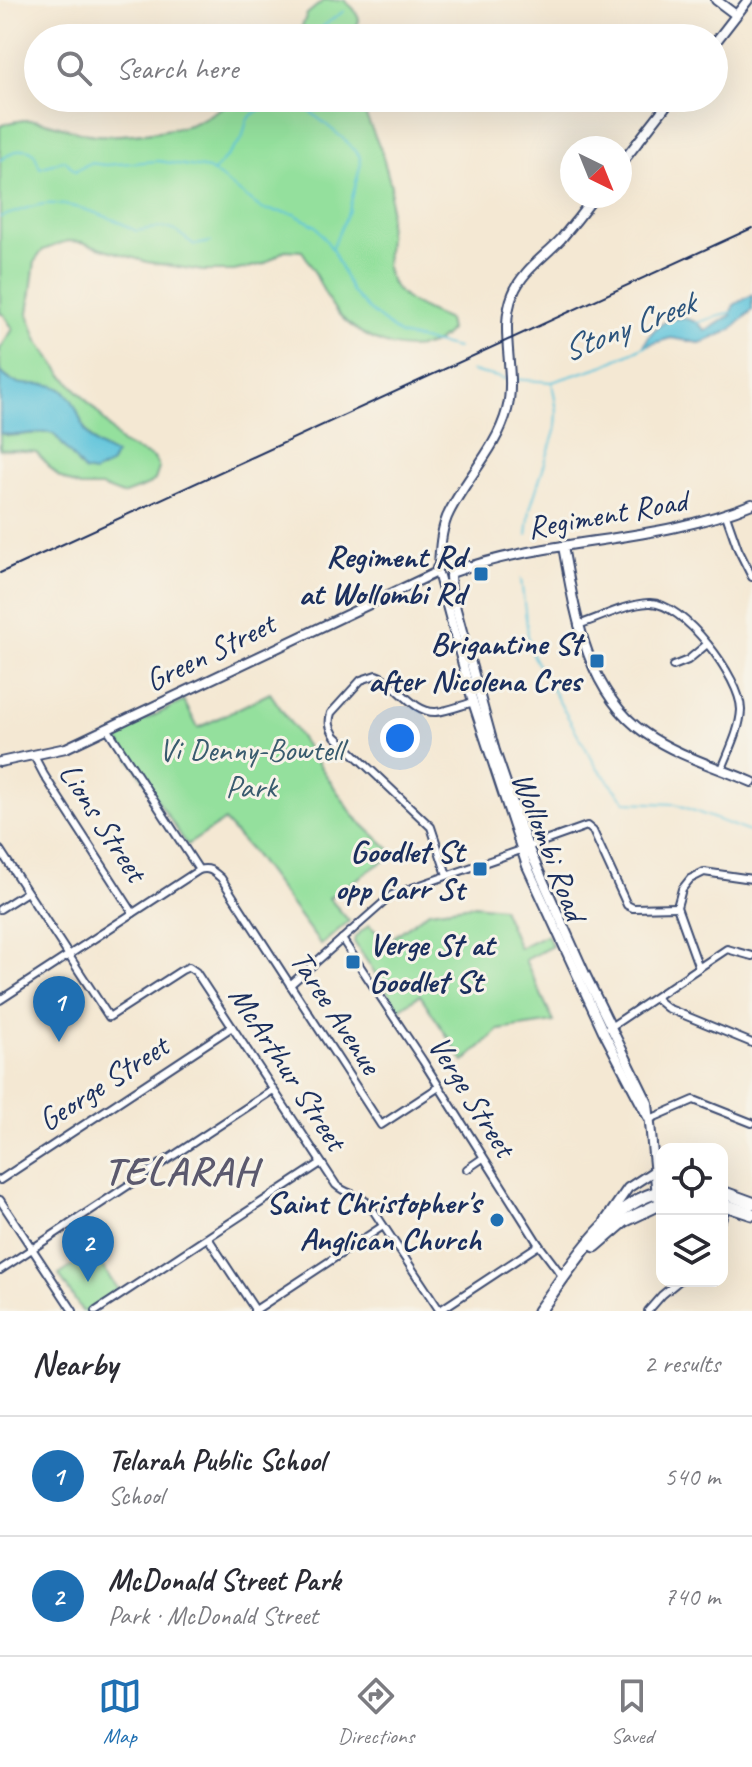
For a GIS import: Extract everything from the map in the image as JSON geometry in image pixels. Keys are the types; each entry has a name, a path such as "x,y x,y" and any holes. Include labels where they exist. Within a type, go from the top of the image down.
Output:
{"highway":[{"path":"728,1194 752,1203"},
{"path":"539,1311 601,1229 626,1208 656,1199"},
{"path":"548,1311 603,1238 656,1201"},
{"path":"728,1205 752,1214"}],"main road":[{"path":"716,0 736,15"},
{"path":"728,26 748,0"},
{"path":"632,150 661,112"},
{"name":"Wollombi Road","path":"585,208 519,282 509,307 509,396 495,441 448,516 440,548 477,701 544,907 650,1119 652,1153 656,1164"},
{"name":"Regiment Road","path":"444,570 506,556 680,527 726,515 752,504"},
{"path":"563,546 578,625 613,702 629,721 663,744 752,782"},
{"name":"Green Street","path":"0,762 66,748 444,570"},
{"path":"601,1229 628,1188 656,1171"}],"street":[{"path":"726,515 752,577"},
{"path":"578,625 650,603 674,611 730,674 739,695 741,708 736,733 722,769"},
{"path":"673,666 688,660 706,645"},
{"path":"447,875 431,827 335,736 329,719 361,680 376,675 422,709 435,712 477,701"},
{"path":"0,1000 199,870 107,728"},
{"name":"Lions Street","path":"34,756 133,913"},
{"path":"290,985 392,895 587,826 593,831 627,905 633,908 677,907"},
{"path":"0,850 69,955"},
{"name":"Taree Avenue","path":"199,870 212,869 221,878 381,1125 439,1087"},
{"path":"699,968 677,907 682,889 699,874 713,872 752,879"},
{"path":"0,909 27,892"},
{"name":"Verge Street","path":"342,939 539,1245 564,1278"},
{"path":"607,1029 730,948 752,956"},
{"name":"McArthur Street","path":"69,955 109,1017 182,970 189,967 196,972 321,1163 341,1190 361,1196 439,1311"},
{"path":"655,998 667,1008 752,1043"},
{"name":"George Street","path":"0,1180 232,1027"},
{"path":"0,1270 273,1090"},
{"path":"650,1119 694,1100 752,1123"},
{"path":"467,1169 483,1158"},
{"path":"96,1311 321,1163"},
{"path":"0,1200 73,1311"},
{"path":"208,1238 255,1311 383,1226"},
{"path":"439,1311 539,1245"},
{"path":"648,1311 672,1287"}],"green space":[{"path":"324,0 344,0 359,19 358,24 303,24 307,14"},
{"path":"214,112 364,112 381,150 391,186 386,267 389,278 401,295 448,320 450,330 438,341 423,347 408,348 392,346 360,332 336,311 302,251 285,250 264,264 234,271 203,271 147,262 82,242 67,241 43,250 35,261 28,314 38,341 122,444 154,458 159,468 155,480 122,495 102,487 80,487 59,477 36,452 0,449 0,433 9,436 49,432 63,442 80,467 105,450 90,437 67,395 59,388 20,384 0,371 0,349 13,329 0,313 0,126 28,120 82,133 117,135 169,129"},
{"name":"Vi Denny-Bowtell Park","path":"270,693 354,816 398,857 382,862 329,898 349,921 321,945 251,851 224,821 187,845 118,740 120,732 184,701 198,728"},
{"path":"473,905 502,908 519,948 547,934 552,946 525,960 554,1022 499,1030 464,1062 420,995 399,1009 354,942 355,937 369,925 387,942 429,911"},
{"path":"93,1252 118,1290 82,1311 59,1275"}],"water":[{"path":"752,295 752,310 731,330 699,343 671,338 644,346 656,329 672,319 690,320 706,331 731,315 734,305"},
{"path":"0,371 14,382 52,385 65,392 91,440 115,455 110,465 94,473 84,471 54,434 0,433"}],"waterway":[{"path":"326,24 344,11"},
{"path":"213,172 242,139 247,120 257,112"},
{"path":"311,112 345,140 359,155 361,163 349,210 332,248"},
{"path":"0,160 17,150 26,149 34,153 40,168 65,160 75,171 90,163 105,165 158,161 209,169 262,209 294,214 316,226 332,249 352,292 400,335 457,348"},
{"path":"0,217 38,205 66,205 104,216 136,231 167,229 195,245 211,242"},
{"name":"Stony Creek","path":"696,323 732,312"},
{"name":"Stony Creek","path":"512,379 552,382 605,365 647,345"},
{"name":"Stony Creek","path":"471,371 506,379"},
{"path":"527,535 530,509 556,428 557,411 552,382"},
{"path":"521,579 530,651 596,766 626,802 676,804 752,833"}],"railway":[{"path":"0,573 752,228"}],"place":[{"name":"Regiment Rd at Wollombi Rd","path":"481,574"},
{"name":"Brigantine St after Nicolena Cres","path":"597,661"},
{"name":"Goodlet St opp Carr St","path":"480,869"},
{"name":"Verge St at Goodlet St","path":"353,962"},
{"name":"Telarah Public School","path":"59,1042"},
{"name":"Saint Christopher's Anglican Church","path":"497,1220"},
{"name":"McDonald Street Park","path":"88,1282"}],"district":[{"name":"TELARAH","path":"181,1171"}]}
